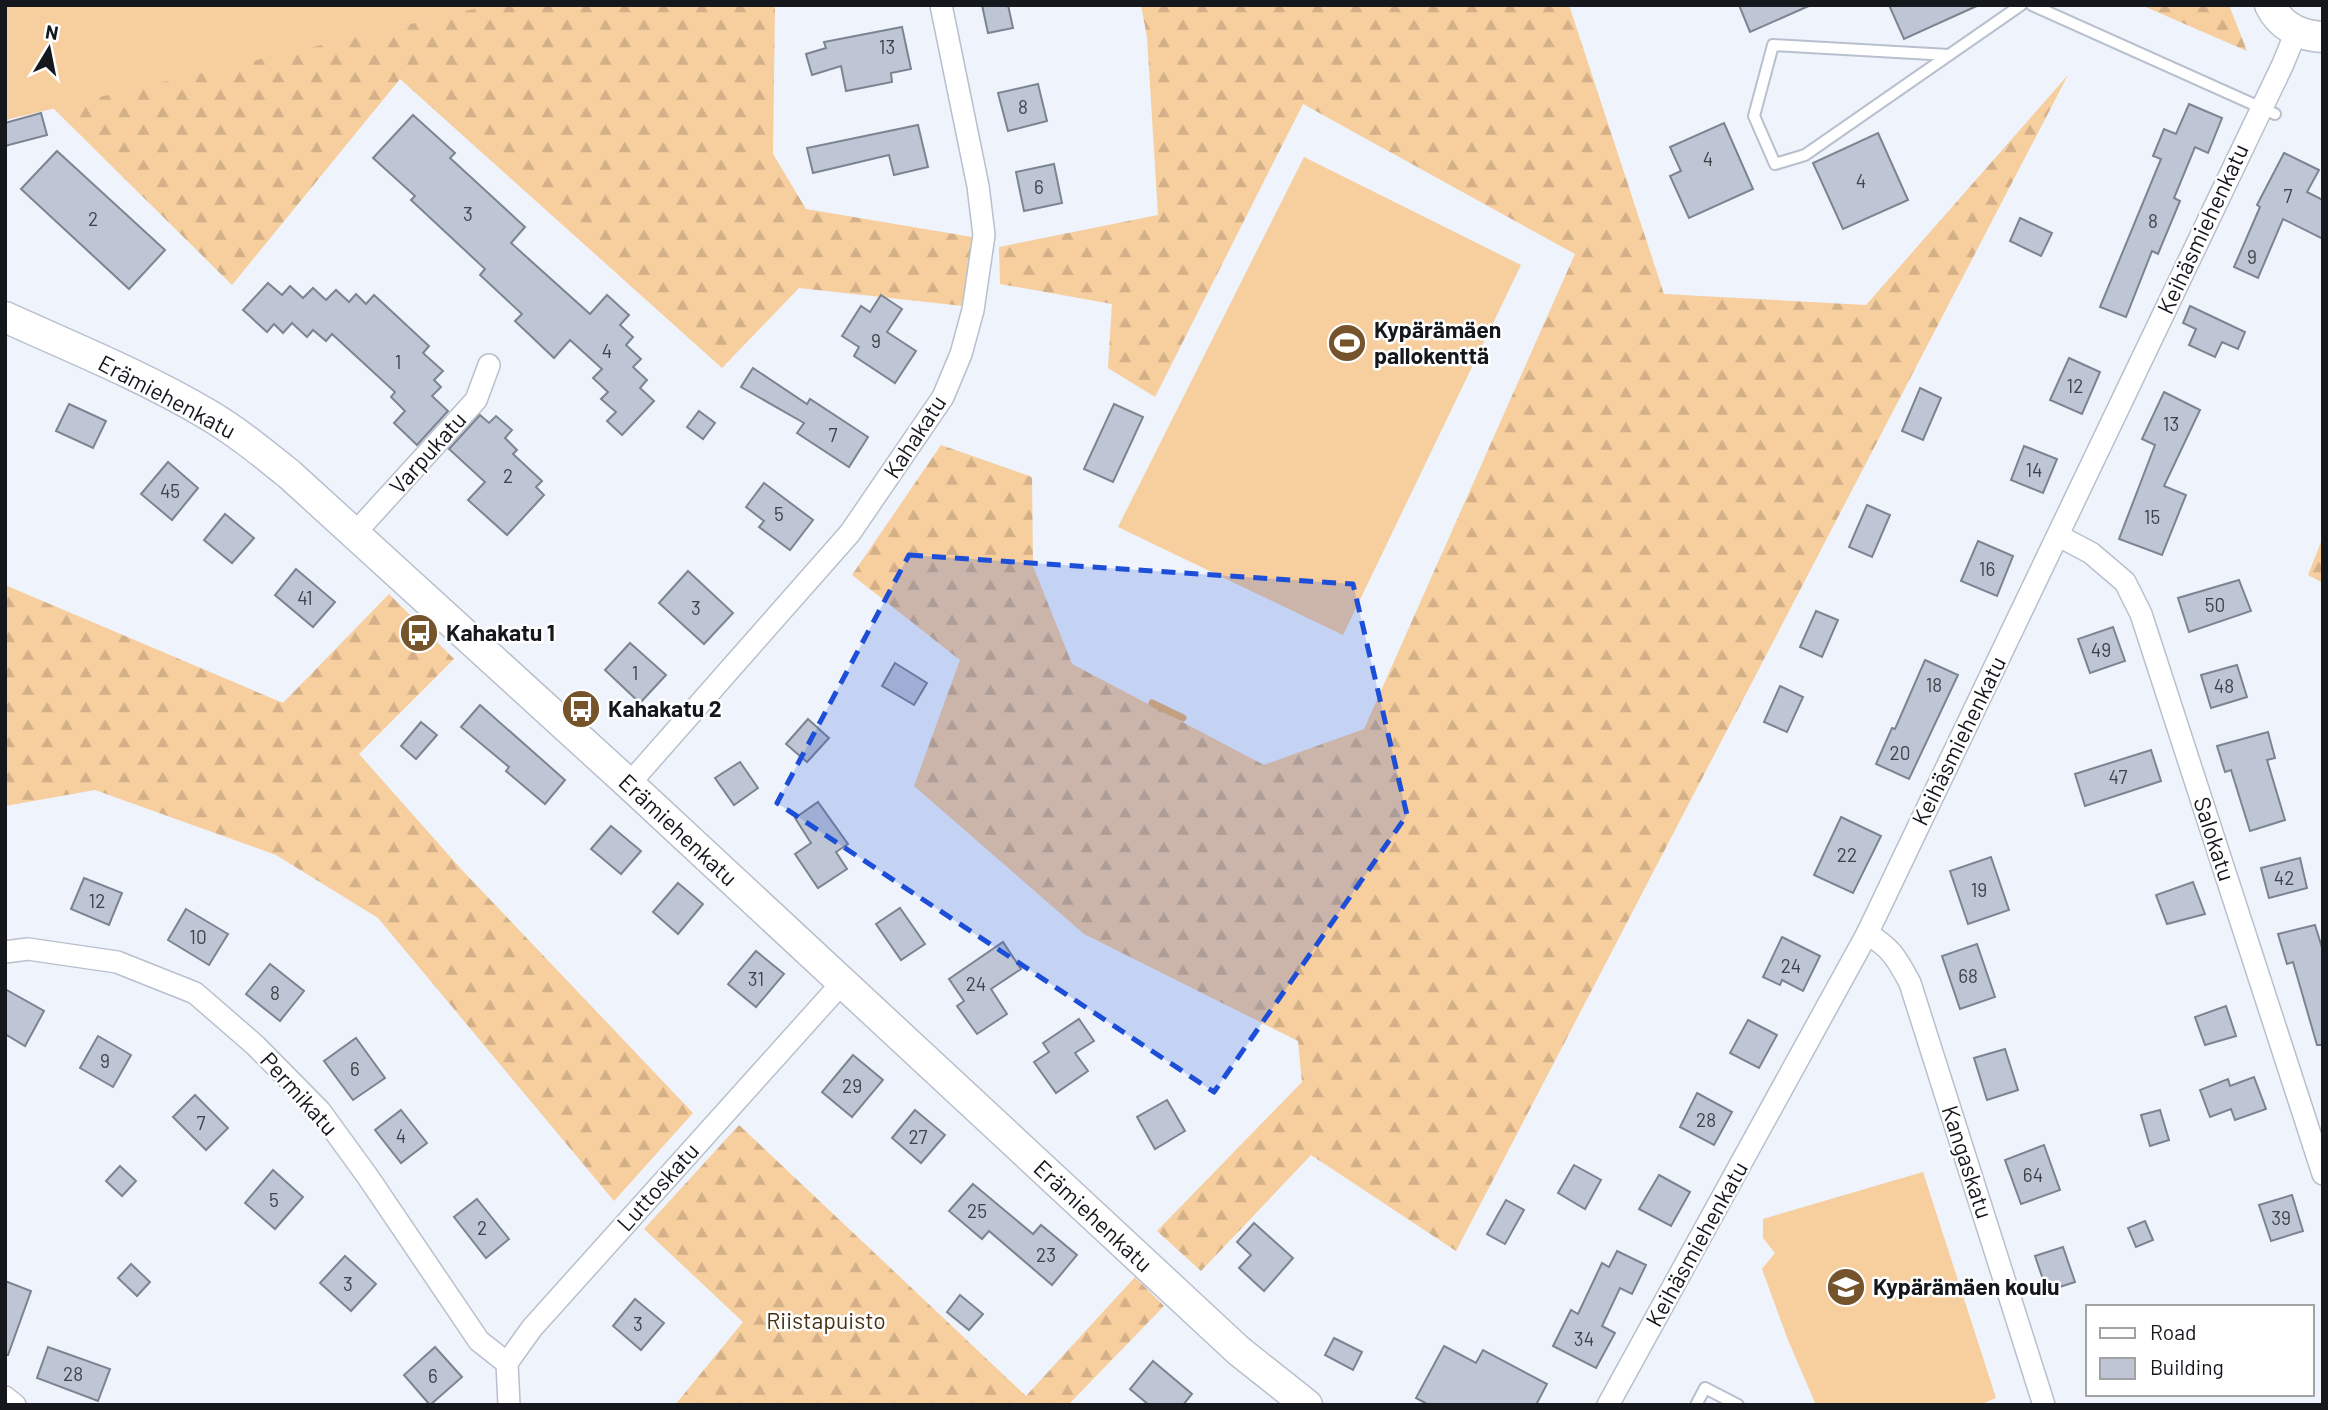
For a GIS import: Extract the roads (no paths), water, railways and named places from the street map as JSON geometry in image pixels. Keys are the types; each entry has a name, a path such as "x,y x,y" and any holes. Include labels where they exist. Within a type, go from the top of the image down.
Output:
{"street":[{"name":"Kahakatu","path":"629,784 850,533 943,397 961,354 973,310 984,235 978,186 941,5"},
{"path":"2270,5 2283,23 2309,34"},
{"name":"Keihäsmiehenkatu","path":"1608,1405 1867,934 2268,110 2283,64 2309,34"},
{"name":"Erämiehenkatu","path":"5,317 153,385 208,414 289,474 629,784 1238,1351 1307,1405"},
{"name":"Varpukatu","path":"355,533 476,400 489,365"},
{"name":"Salokatu","path":"2059,536 2091,554 2124,582 2141,614 2323,1174"},
{"name":"Kangaskatu","path":"1867,934 1882,943 1896,957 1910,982 2044,1405"},
{"name":"Permikatu","path":"5,952 28,949 117,962 195,993 255,1045 320,1111 479,1341 507,1363"},
{"name":"Luttoskatu","path":"507,1363 532,1328 841,984"},
{"path":"507,1363 509,1405"},
{"path":"5,1397 15,1405"}],"lane":[{"path":"1949,55 1773,45 1754,116 1774,164 1805,155 1949,55 2021,5"},
{"path":"2032,5 2268,110"},
{"path":"1696,1405 1705,1388 1738,1405"}],"waterway":[{"path":"1152,703 1183,718"}],"place":[{"name":"Kypärämäen pallokenttä","path":"1347,343"},
{"name":"Kahakatu 1","path":"419,633"},
{"name":"Kahakatu 2","path":"581,709"},
{"name":"Kypärämäen koulu","path":"1846,1287"}],"park label":[{"name":"Riistapuisto","path":"826,1321"}]}
